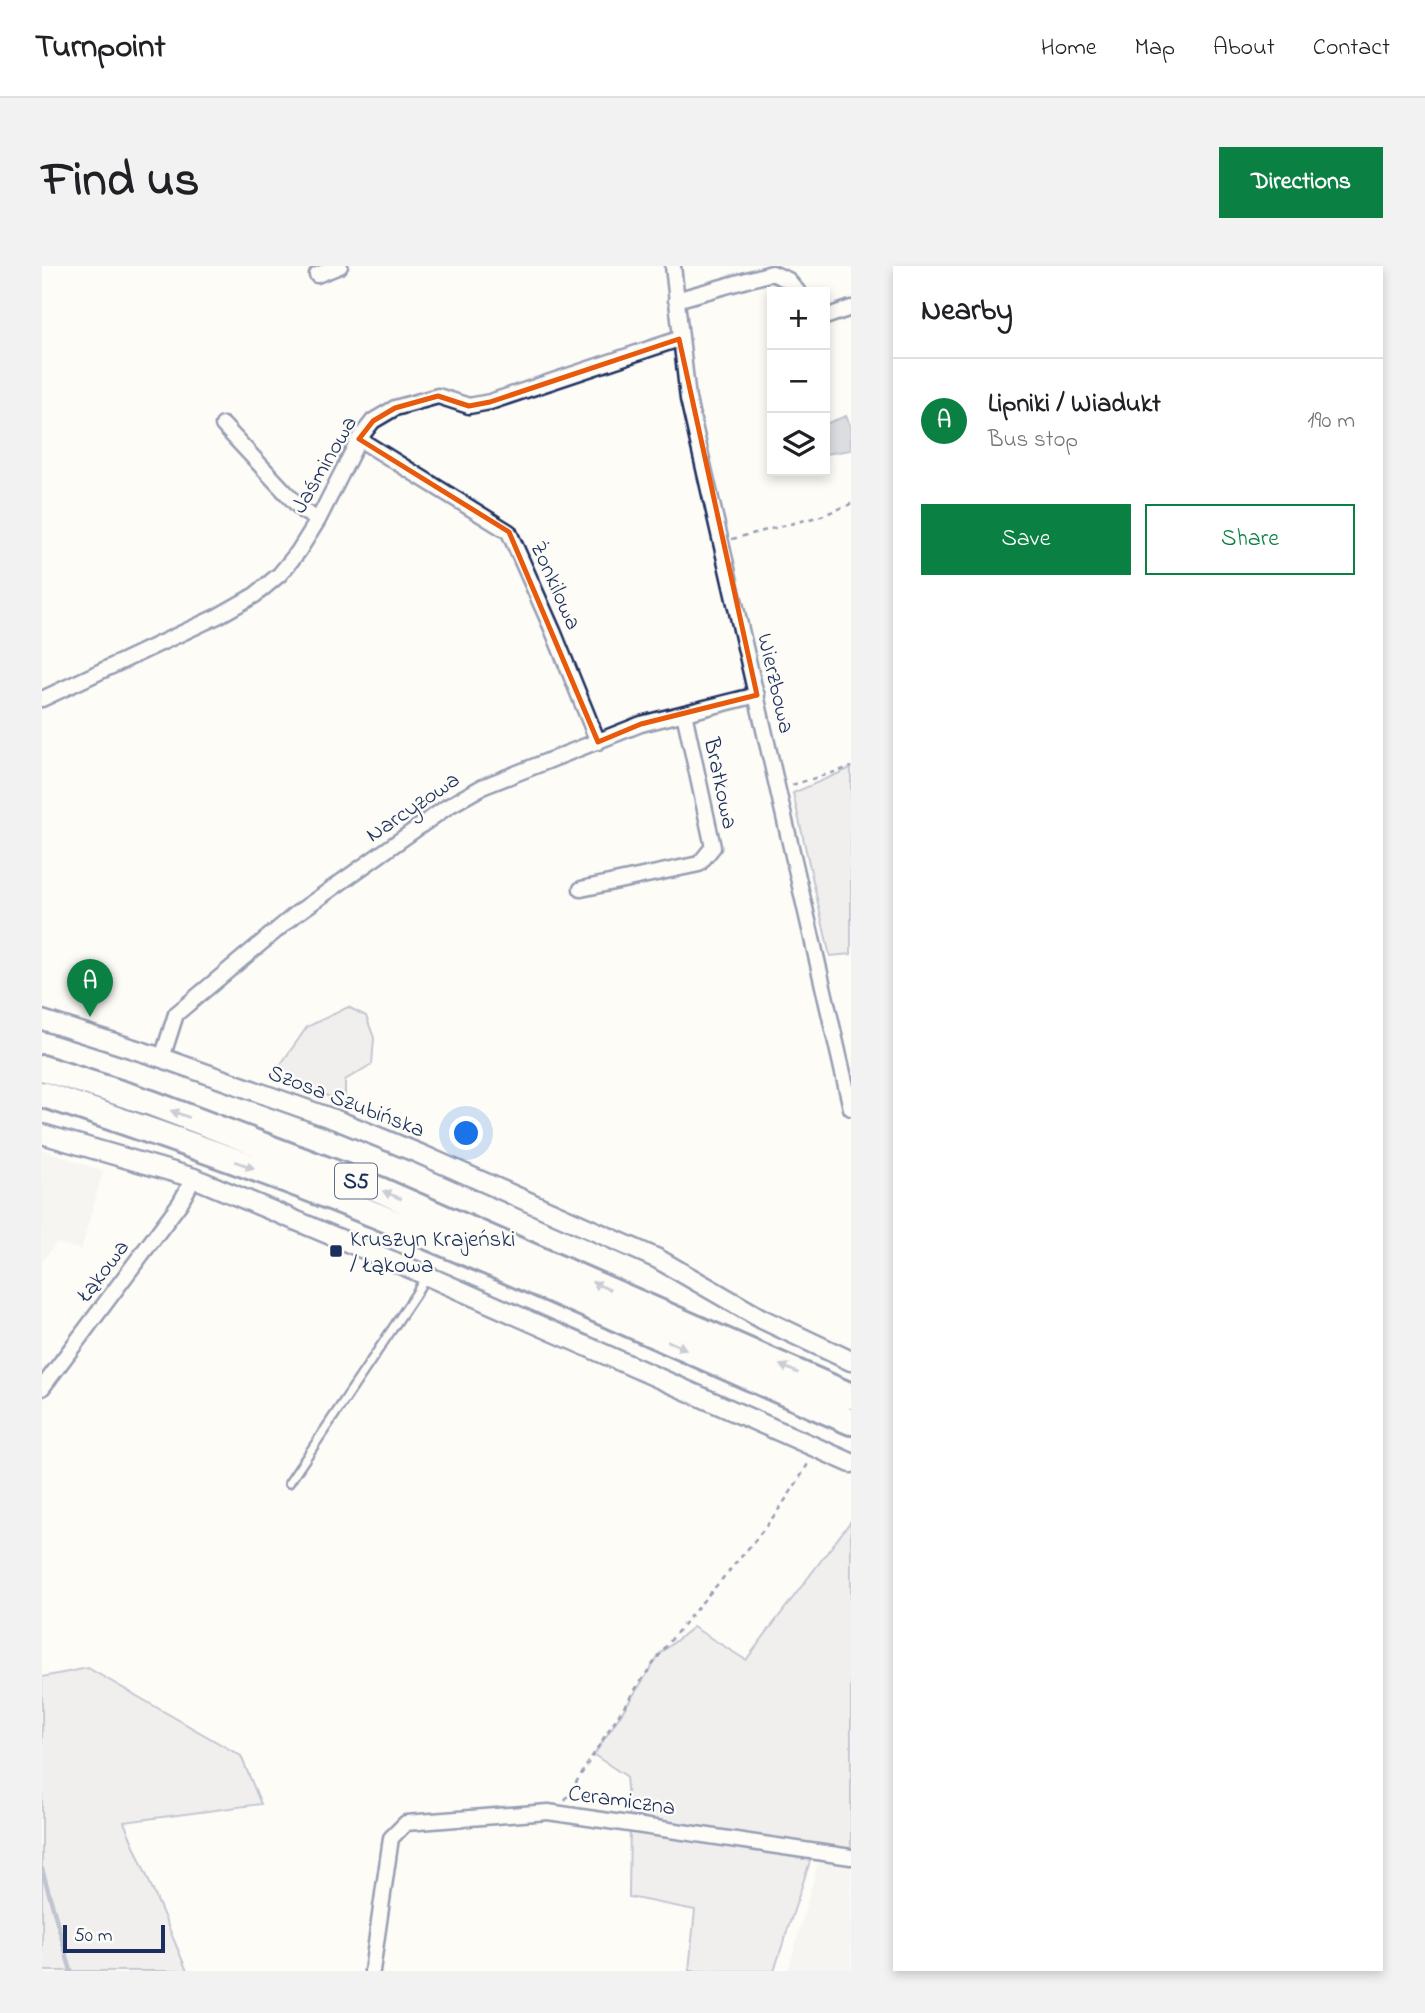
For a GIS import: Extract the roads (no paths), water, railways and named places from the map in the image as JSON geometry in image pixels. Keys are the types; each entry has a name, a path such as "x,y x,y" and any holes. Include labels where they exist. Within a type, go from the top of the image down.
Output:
{"highway":[{"name":"S5","path":"42,1068 151,1103 380,1190 851,1396"},
{"name":"S5","path":"42,1094 182,1141 356,1207 851,1422"}],"street":[{"path":"317,275 340,266"},
{"name":"Wierzbowa","path":"673,266 679,339 688,399 851,1108"},
{"path":"676,300 772,273 788,280 794,287"},
{"path":"830,315 851,308"},
{"name":"Jaśminowa","path":"42,699 218,616 255,594 280,574 318,520 359,439 373,421 395,408 438,396 469,406 490,402 679,339"},
{"path":"223,425 303,511 318,520"},
{"name":"Żonkilowa","path":"359,439 509,532 598,743"},
{"name":"Narcyzowa","path":"162,1058 176,1014 296,914 447,807 482,787 640,724 757,695"},
{"name":"Bratkowa","path":"581,889 699,864 713,848 684,713"},
{"name":"Szosa Szubińska","path":"42,1020 162,1058 339,1121 420,1154 658,1259 762,1319 851,1361"},
{"path":"42,1134 194,1178 426,1275 851,1463"},
{"name":"Łąkowa","path":"42,1388 180,1203 194,1178"},
{"name":"Ceramiczna","path":"372,1971 391,1838 406,1823 548,1812 851,1857"}],"lane":[{"path":"289,1483 388,1337 426,1275"}],"waterway":[{"path":"42,1869 71,1971"}],"place":[{"name":"Lipniki / Wiadukt","path":"90,1017"},
{"name":"Kruszyn Krajeński / Łąkowa","path":"336,1251"}]}
